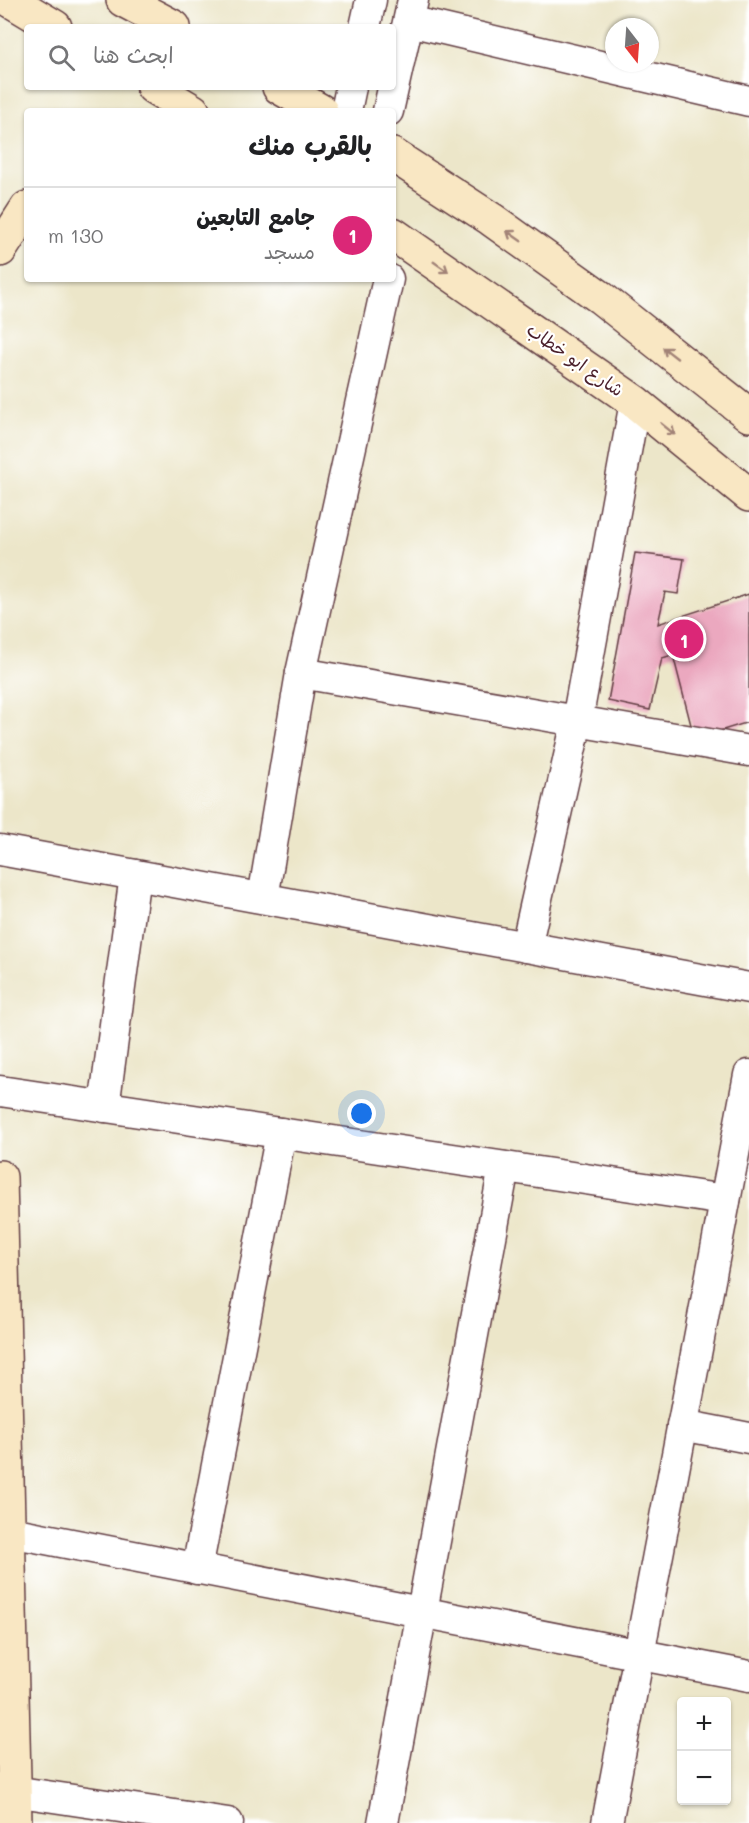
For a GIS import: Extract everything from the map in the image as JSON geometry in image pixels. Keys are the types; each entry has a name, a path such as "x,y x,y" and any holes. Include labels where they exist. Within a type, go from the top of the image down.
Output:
{"main road":[{"path":"10,0 50,24"},
{"path":"123,0 168,24"},
{"path":"158,90 188,108"},
{"path":"284,90 316,108"},
{"path":"396,157 490,219 600,297 749,415"},
{"path":"0,250 24,213"},
{"name":"شارع ابو خطاب","path":"396,244 636,402 749,495"},
{"path":"0,1177 15,1823"}],"street":[{"path":"366,24 371,0"},
{"path":"396,76 411,11 749,101"},
{"path":"347,108 350,90"},
{"path":"389,108 393,90"},
{"path":"263,898 301,673 387,282"},
{"path":"526,947 576,721 636,402"},
{"path":"301,673 749,751"},
{"path":"0,850 749,988"},
{"path":"104,1107 135,875"},
{"path":"607,1823 749,1075"},
{"path":"0,1091 725,1200"},
{"path":"197,1569 281,1133"},
{"path":"382,1823 504,1167"},
{"path":"682,1425 749,1438"},
{"path":"10,1532 749,1676"},
{"path":"13,1791 228,1823"}],"building":[{"path":"635,553 684,559 678,594 665,592 658,624 749,594 749,722 710,734 692,729 673,655 662,658 650,710 608,701"}],"place":[{"name":"جامع التابعين","path":"684,639"}]}
